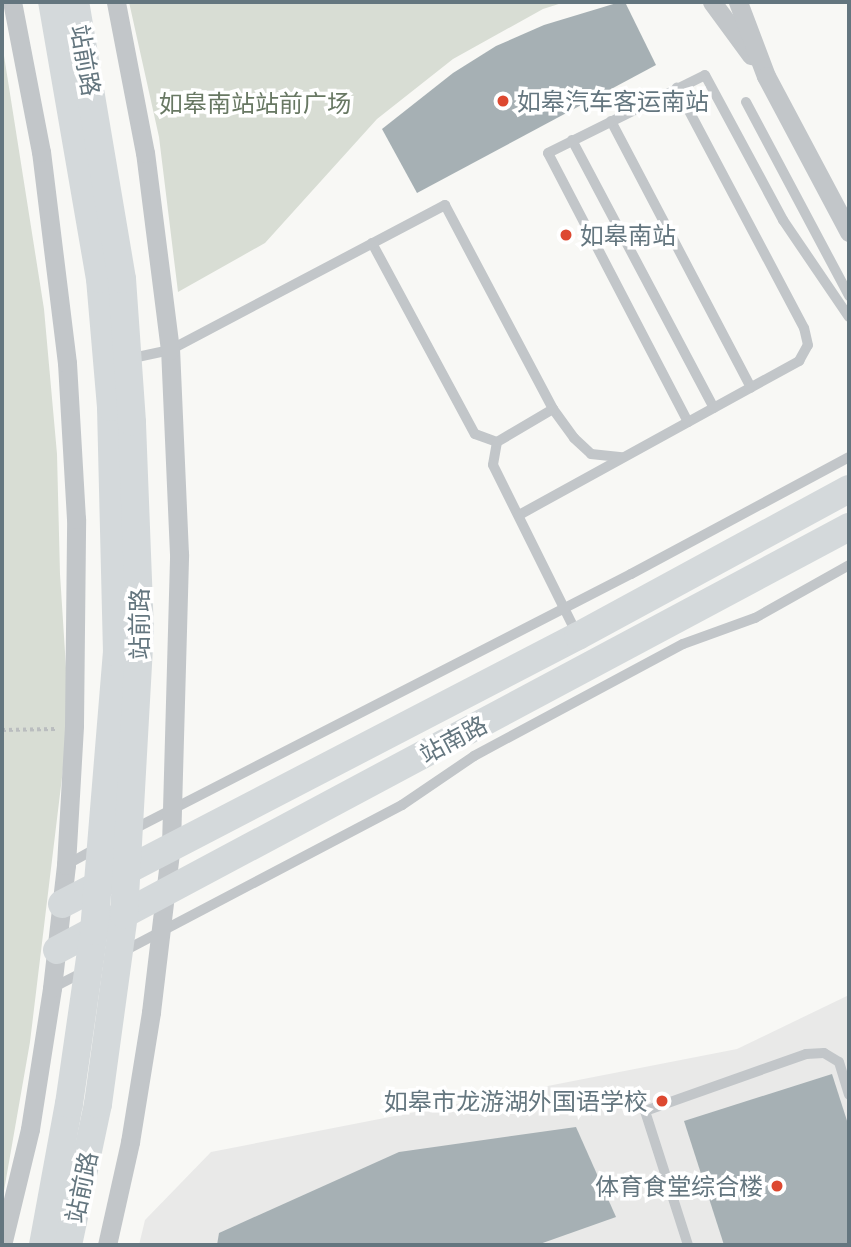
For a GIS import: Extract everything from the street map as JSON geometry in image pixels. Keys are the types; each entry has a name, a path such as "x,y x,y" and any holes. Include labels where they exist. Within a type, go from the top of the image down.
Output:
{"street":[{"path":"2,1245 30,1129 52,988 66,865 74,725 76,519 67,363 41,152 12,2"},
{"name":"站前路","path":"43,1245 104,961 124,915 129,868 116,838 117,653 111,407 100,279 51,2"},
{"name":"站前路","path":"68,1245 98,1104 104,961 94,932 98,885 116,838 140,632 122,279 75,2"},
{"path":"107,1245 130,1142 171,845 179,554 170,350 145,153 116,2"},
{"path":"712,2 766,76"},
{"path":"738,2 766,76 847,227"},
{"name":"站南路","path":"62,904 578,635 849,489"},
{"name":"站南路","path":"57,950 849,527"}],"lane":[{"path":"688,422 548,153 705,75 783,220 849,317"},
{"path":"519,515 799,361 808,345 804,328 677,88"},
{"path":"746,102 849,296"},
{"path":"611,121 751,388"},
{"path":"572,141 714,408"},
{"path":"128,359 170,350 444,205 553,409 574,438 591,454 622,457"},
{"path":"372,243 475,433 497,442"},
{"path":"553,409 497,442 493,464 578,635"},
{"path":"66,865 849,457"},
{"path":"52,988 402,805 474,756 535,723 683,645 755,618 849,565"},
{"path":"688,1245 645,1111 806,1054 824,1053 839,1062 849,1094"}],"path":[{"path":"2,730 64,729 74,725"}],"shaded area":[{"name":"如皋市龙游湖外国语学校","path":"849,995 849,1245 139,1245 145,1220 211,1152 737,1049"}],"green space":[{"name":"如皋南站站前广场","path":"129,2 565,2 543,9 453,59 377,119 265,243 178,292 159,137"},
{"path":"2,43 44,309 57,454 60,574 68,699 64,761 30,1042 2,1202"}],"building":[{"name":"如皋汽车客运南站","path":"625,2 656,65 417,193 382,129 453,73 496,46 544,25"},
{"name":"体育食堂综合楼","path":"832,1074 849,1127 849,1245 724,1245 684,1121"},
{"path":"576,1127 616,1217 537,1245 217,1245 219,1233 399,1152"}],"place":[{"name":"如皋汽车客运南站","path":"503,101"},
{"name":"如皋南站","path":"566,235"},
{"name":"如皋市龙游湖外国语学校","path":"662,1101"},
{"name":"体育食堂综合楼","path":"777,1186"}]}
